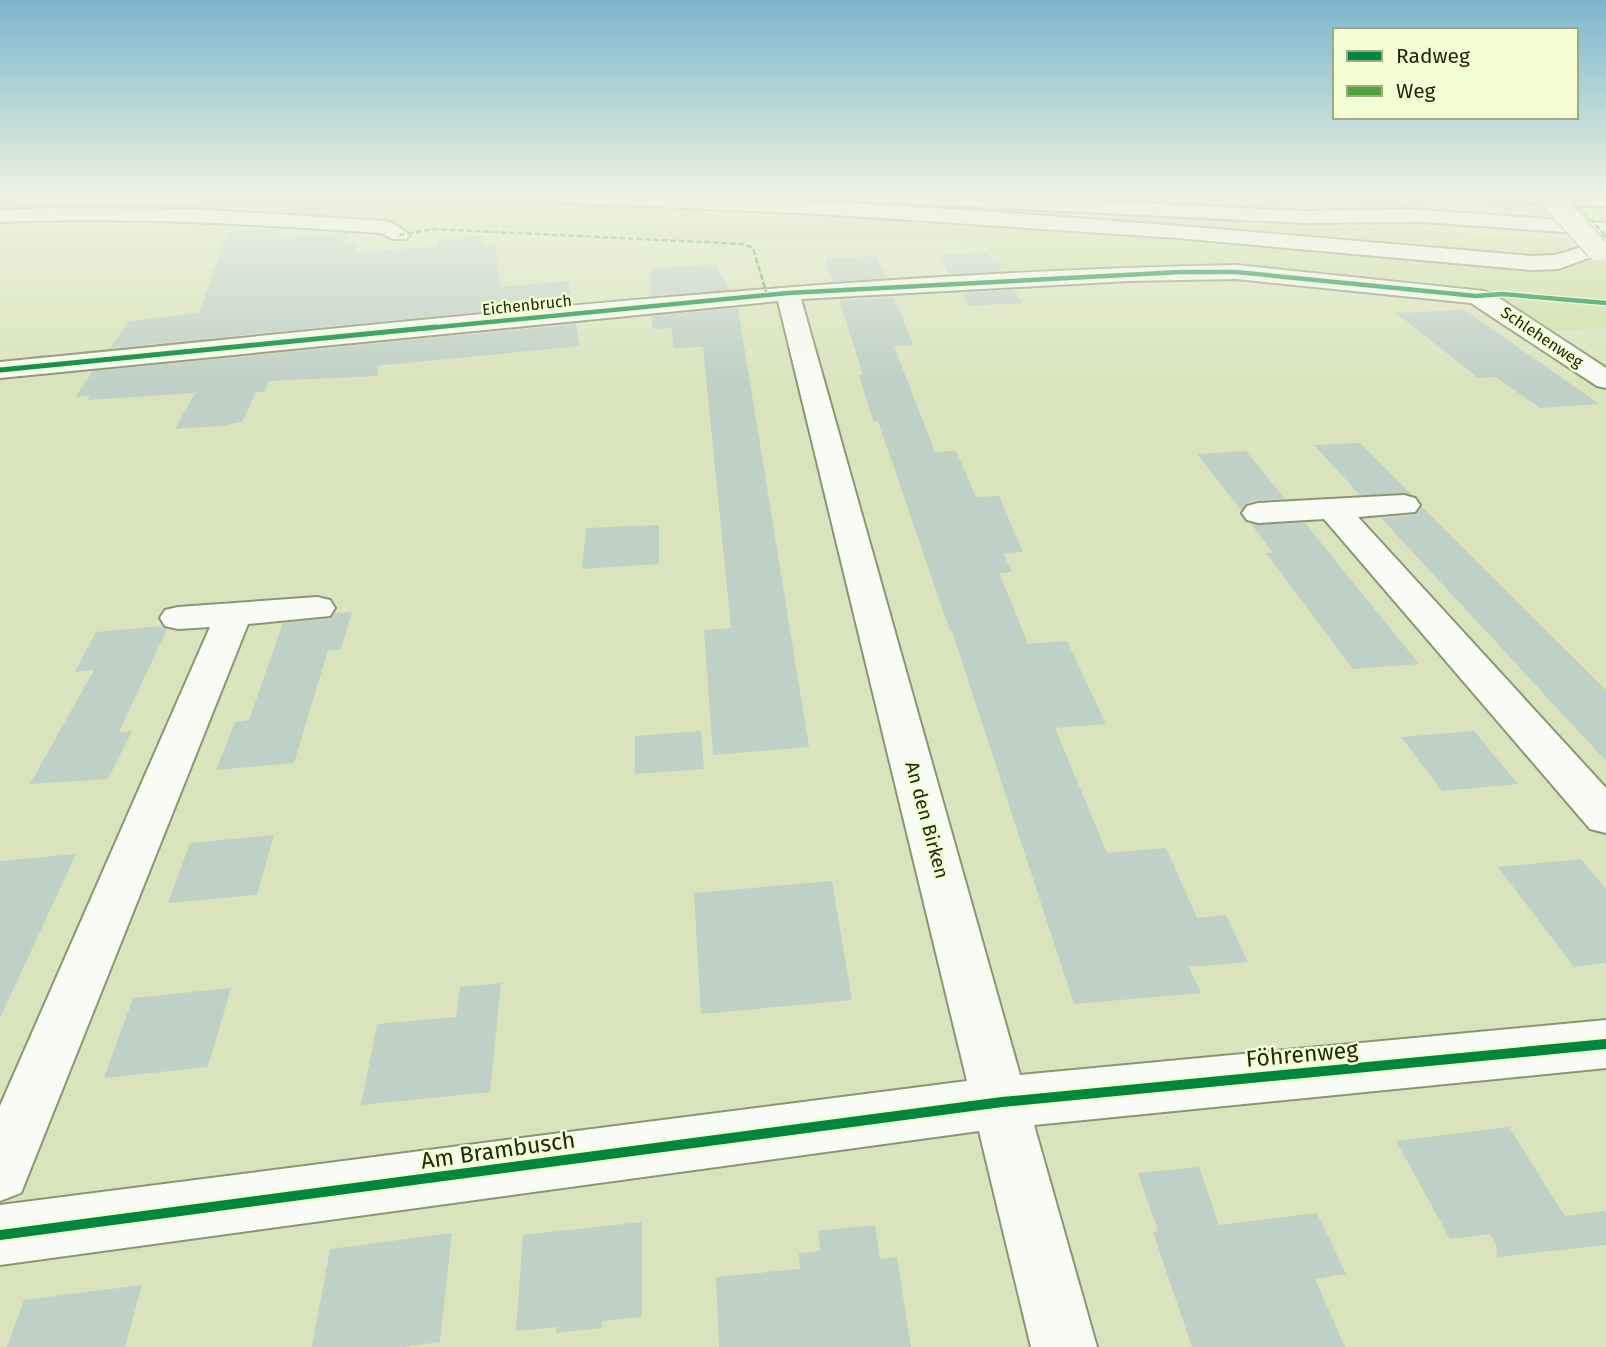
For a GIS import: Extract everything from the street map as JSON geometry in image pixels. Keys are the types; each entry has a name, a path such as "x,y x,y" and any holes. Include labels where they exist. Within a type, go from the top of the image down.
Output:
{"main road":[{"path":"1460,257 1520,262 1558,262 1580,257"},
{"name":"Eichenbruch","path":"0,370 788,293 1181,271 1236,272 1476,296"},
{"name":"An den Birken","path":"788,293 1064,1347"},
{"name":"Schlehenweg","path":"1476,296 1488,301 1606,380"},
{"path":"1258,513 1404,505"},
{"path":"1333,509 1606,817"},
{"path":"178,618 317,608"},
{"path":"0,1173 233,614"},
{"name":"Föhrenweg","path":"1002,1102 1606,1044"},
{"name":"Am Brambusch","path":"0,1235 1002,1102"}],"green space":[{"path":"992,257 1595,257 1606,261 1606,328 1551,331 1505,299 1471,286 1240,265 1164,264 1003,272"}],"building":[{"path":"218,257 496,257 500,287 568,281 572,303 110,348 129,321 199,313"},
{"path":"877,257 886,278 833,282 825,259"},
{"path":"940,257 992,257 1002,271 950,274"},
{"path":"716,264 730,290 651,296 651,269"},
{"path":"1014,290 1023,303 969,306 961,293"},
{"path":"894,297 913,345 894,346 935,452 956,451 976,497 999,496 1023,552 1003,553 1012,572 999,573 1028,644 1067,641 1106,724 1055,728 1107,853 1166,848 1197,918 1226,915 1248,962 1189,967 1201,993 1074,1004 952,631 878,421 873,421 859,375 863,375 839,300"},
{"path":"738,308 809,747 713,755 704,630 731,628 703,347 673,348 672,328 652,329 652,316"},
{"path":"1465,310 1599,404 1540,408 1496,377 1478,378 1396,313"},
{"path":"576,324 580,346 377,366 378,376 269,381 264,392 256,392 242,422 219,426 175,429 195,393 87,400 90,396 75,397 93,371"},
{"path":"1360,443 1411,494 1360,495 1314,445"},
{"path":"1246,451 1285,499 1257,500 1246,503 1241,510 1197,454"},
{"path":"1422,507 1606,690 1606,761 1381,518 1415,515"},
{"path":"1305,523 1419,664 1353,669 1266,553 1273,553 1251,524"},
{"path":"659,525 659,564 582,569 586,528"},
{"path":"352,612 341,649 328,650 294,763 216,770 235,722 249,720 283,623 330,619 335,613"},
{"path":"162,626 167,629 119,732 132,731 108,779 30,784 94,670 75,672 96,632"},
{"path":"701,731 704,769 635,774 635,736"},
{"path":"1474,731 1518,784 1442,791 1401,737"},
{"path":"274,835 257,895 168,903 190,843"},
{"path":"76,854 0,1018 0,861"},
{"path":"1581,859 1606,889 1606,963 1574,967 1498,867"},
{"path":"832,881 852,1000 701,1014 694,893"},
{"path":"501,983 490,1092 361,1105 377,1024 456,1017 460,987"},
{"path":"231,988 208,1067 104,1078 133,998"},
{"path":"1509,1127 1565,1216 1606,1211 1606,1245 1497,1257 1496,1244 1490,1234 1450,1239 1396,1141"},
{"path":"1199,1167 1219,1225 1317,1213 1346,1274 1315,1279 1345,1347 1192,1347 1153,1232 1158,1231 1138,1173"},
{"path":"642,1222 642,1317 602,1321 602,1328 556,1333 557,1327 516,1331 523,1235"},
{"path":"875,1225 880,1259 897,1257 911,1347 719,1347 716,1277 800,1269 799,1253 820,1251 818,1231"},
{"path":"452,1233 440,1342 405,1347 312,1347 330,1249"},
{"path":"142,1285 125,1347 7,1347 24,1300"}],"marked path":[{"path":"756,257 767,295"}],"cycle path":[{"path":"0,370 788,293 1181,272 1236,272 1476,296 1502,294 1606,303"},
{"path":"0,1235 1002,1102 1606,1044"}]}
